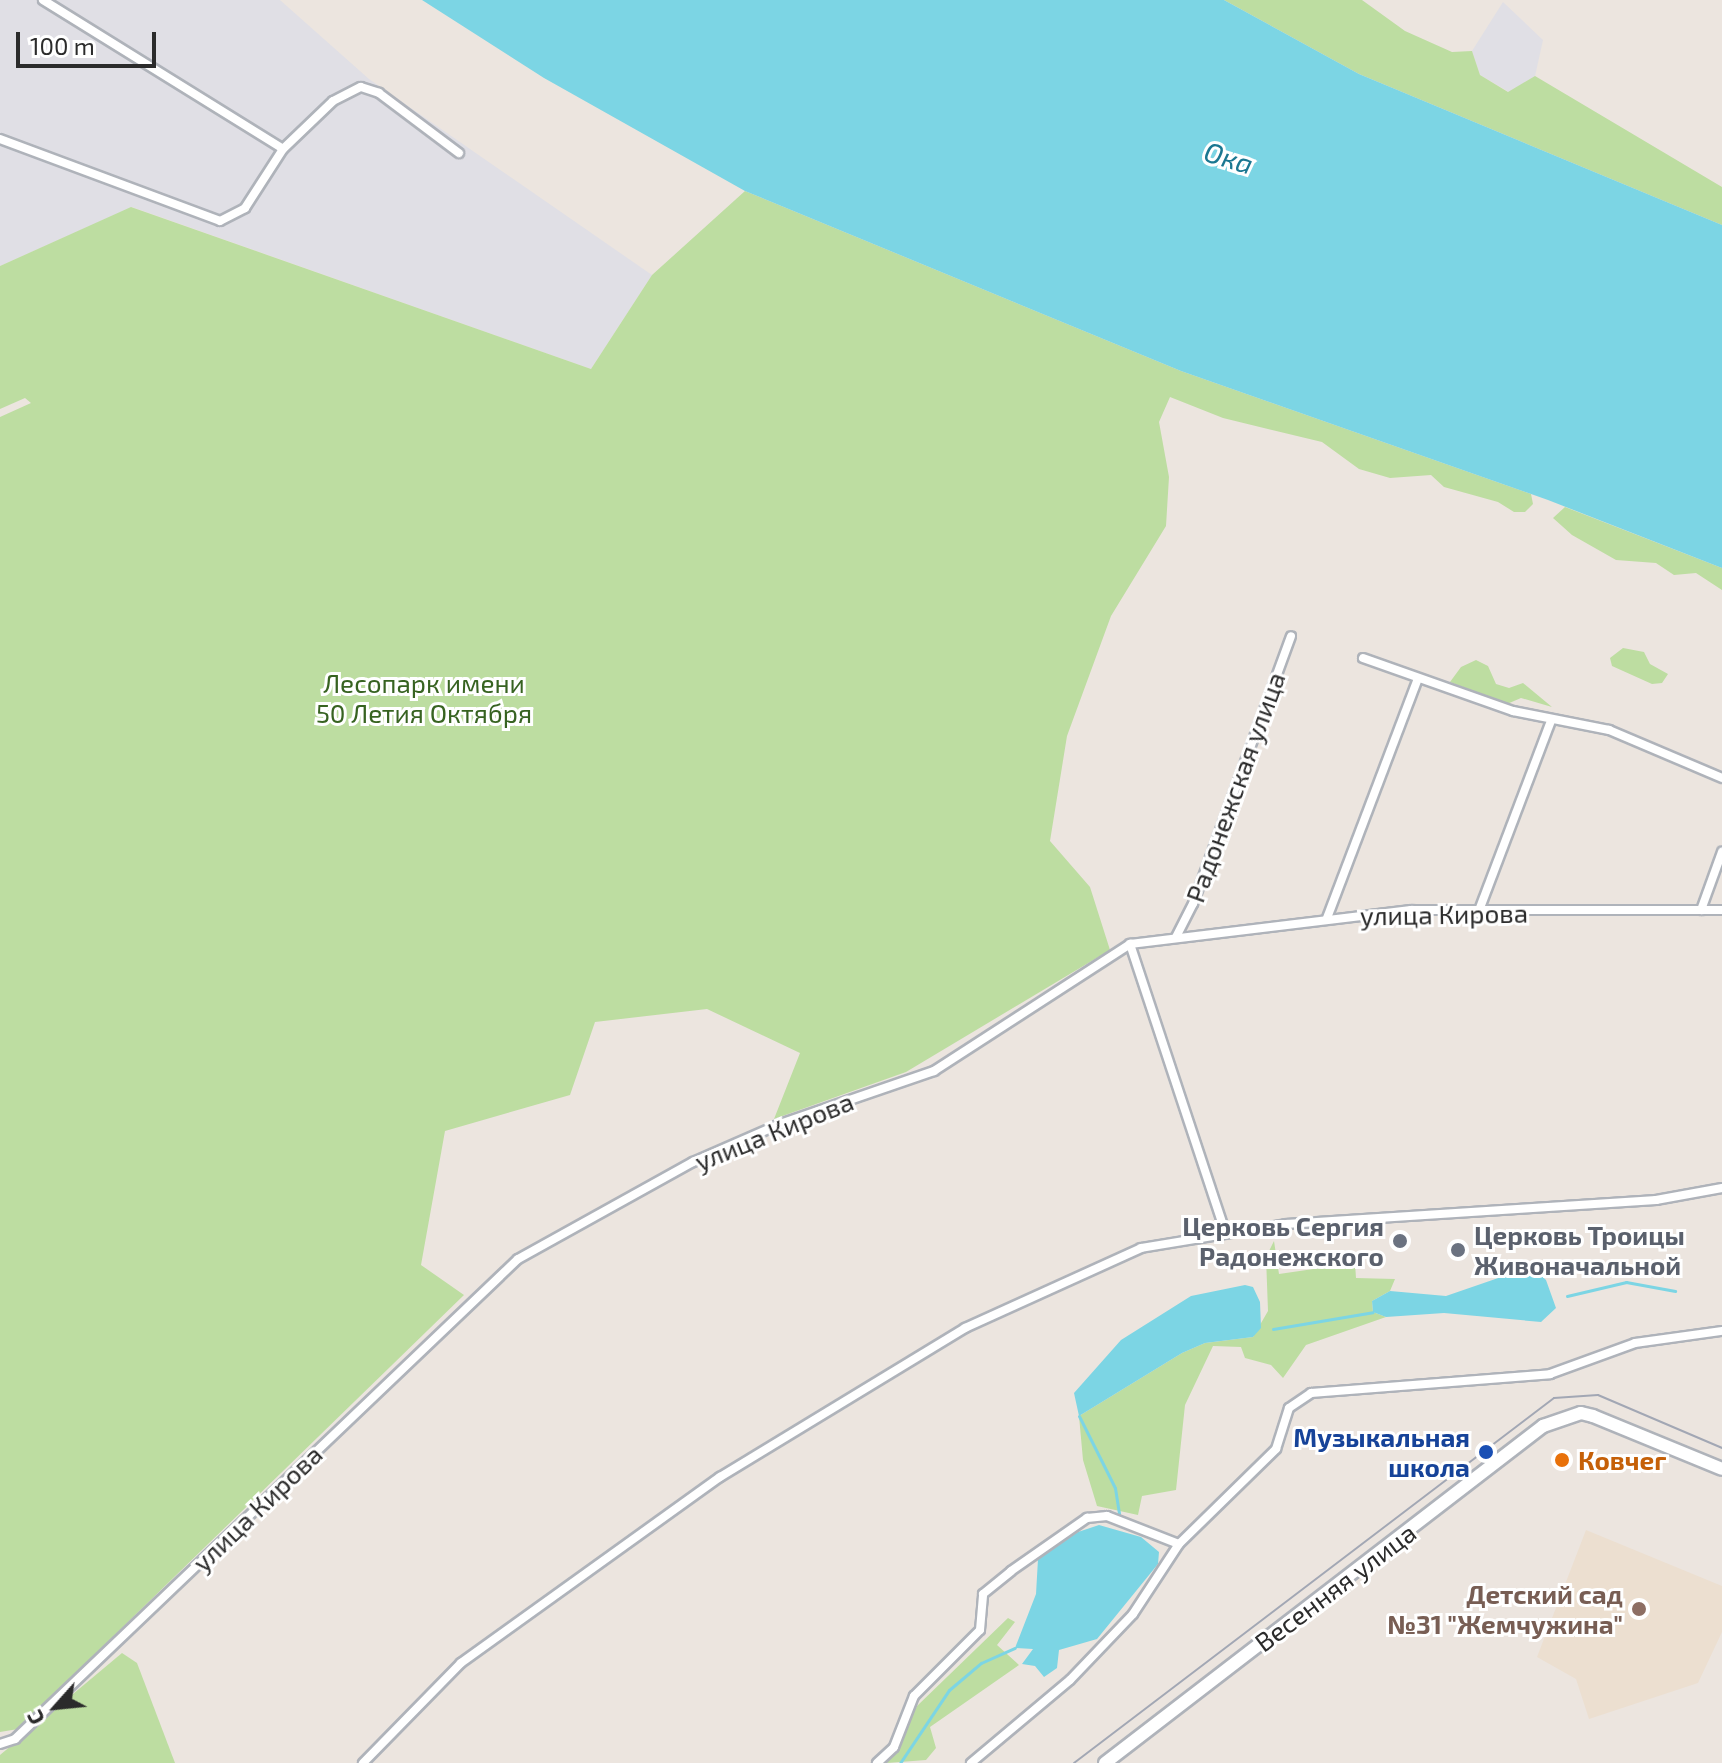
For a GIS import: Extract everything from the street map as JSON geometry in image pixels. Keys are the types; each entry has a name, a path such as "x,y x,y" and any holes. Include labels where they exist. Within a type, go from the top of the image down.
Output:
{"main road":[{"name":"Весенняя улица","path":"1105,1763 1523,1441 1568,1416 1593,1416 1722,1469"}],"street":[{"path":"43,0 283,149"},
{"path":"0,139 220,221 245,208 283,149 333,101 361,87 379,93 459,153"},
{"name":"Радонежская улица","path":"1176,937 1193,904 1291,636"},
{"path":"1363,658 1418,679 1551,721 1579,721 1609,730 1722,778"},
{"path":"1327,918 1418,679"},
{"path":"1478,913 1551,721"},
{"path":"1701,910 1722,852"},
{"name":"улица Кирова","path":"0,1744 15,1739 518,1259 693,1162 780,1124 934,1071 1130,944 1411,910 1478,913 1721,912"},
{"path":"1130,944 1225,1232"},
{"path":"363,1763 461,1663 639,1532 823,1411 965,1328 1141,1248 1225,1232 1656,1200 1722,1188"},
{"path":"971,1763 1070,1680 1133,1614 1179,1544 1276,1449 1289,1408 1311,1393 1550,1374 1635,1343 1722,1331"},
{"path":"877,1763 894,1747 914,1696 980,1630 983,1594 1011,1571 1087,1518 1107,1516 1179,1544"}],"shaded area":[{"path":"0,0 280,0 369,79 652,275 591,369 132,207 0,266"},
{"path":"1503,2 1543,40 1535,76 1509,92 1480,75 1472,51"},
{"name":"Детский сад №31 \"Жемчужина\"","path":"1586,1530 1722,1586 1722,1632 1698,1683 1589,1719 1576,1679 1537,1657"}],"green space":[{"path":"1224,0 1362,0 1405,31 1452,52 1472,51 1480,75 1508,92 1535,76 1722,187 1722,225 1359,74"},
{"name":"Лесопарк имени 50 Летия Октября","path":"745,191 1181,371 1531,494 1533,504 1525,512 1514,512 1498,502 1444,487 1431,475 1390,478 1359,469 1322,442 1223,418 1170,397 1159,422 1169,477 1166,526 1111,616 1067,736 1050,841 1090,887 1110,950 906,1072 774,1119 800,1053 707,1009 595,1022 570,1095 445,1131 421,1265 464,1295 18,1729 0,1732 0,417 31,403 25,398 0,409 0,266 131,207 591,369 652,275"},
{"path":"1565,507 1722,568 1722,590 1696,573 1674,575 1656,563 1616,560 1572,535 1553,518"},
{"path":"1623,648 1644,652 1650,664 1668,674 1662,683 1652,684 1612,666 1610,658"},
{"path":"1476,660 1488,666 1496,684 1509,688 1523,683 1552,707 1521,698 1507,704 1450,682 1461,667"},
{"path":"1274,1241 1279,1274 1355,1263 1356,1278 1395,1279 1390,1291 1372,1301 1373,1312 1386,1317 1306,1345 1283,1378 1271,1365 1245,1358 1241,1347 1213,1346 1185,1405 1176,1490 1142,1496 1138,1515 1097,1506 1083,1460 1079,1416 1182,1353 1205,1343 1253,1337 1268,1311 1266,1257"},
{"path":"1008,1618 1015,1622 997,1645 1019,1665 930,1727 936,1748 926,1760 887,1763 917,1706"},
{"path":"122,1653 137,1663 175,1763 0,1763 0,1755"}],"water":[{"name":"Ока","path":"422,0 1224,0 1359,74 1722,225 1722,568 1548,500 1181,371 745,191 544,78"},
{"path":"1537,1272 1546,1280 1556,1308 1541,1322 1444,1313 1386,1317 1373,1312 1372,1301 1390,1291 1446,1296 1507,1275"},
{"path":"1245,1285 1253,1287 1260,1302 1261,1328 1253,1337 1205,1343 1182,1353 1079,1416 1074,1393 1121,1340 1191,1296"},
{"path":"1099,1525 1141,1537 1159,1552 1158,1564 1097,1639 1059,1650 1057,1668 1044,1677 1035,1666 1022,1664 1033,1649 1015,1648 1036,1594 1038,1559 1078,1532"}],"waterway":[{"path":"1567,1296 1626,1282 1675,1291"},
{"path":"1273,1329 1373,1312"},
{"path":"1079,1416 1115,1488 1119,1514"},
{"path":"900,1763 949,1690 981,1663 1015,1648"}],"tram line":[{"path":"1074,1763 1554,1398 1598,1395 1722,1448"}],"place":[{"name":"Церковь Сергия Радонежского","path":"1400,1241"},
{"name":"Церковь Троицы Живоначальной","path":"1458,1250"},
{"name":"Музыкальная школа","path":"1486,1452"},
{"name":"Ковчег","path":"1562,1460"},
{"name":"Детский сад №31 \"Жемчужина\"","path":"1639,1609"}]}
